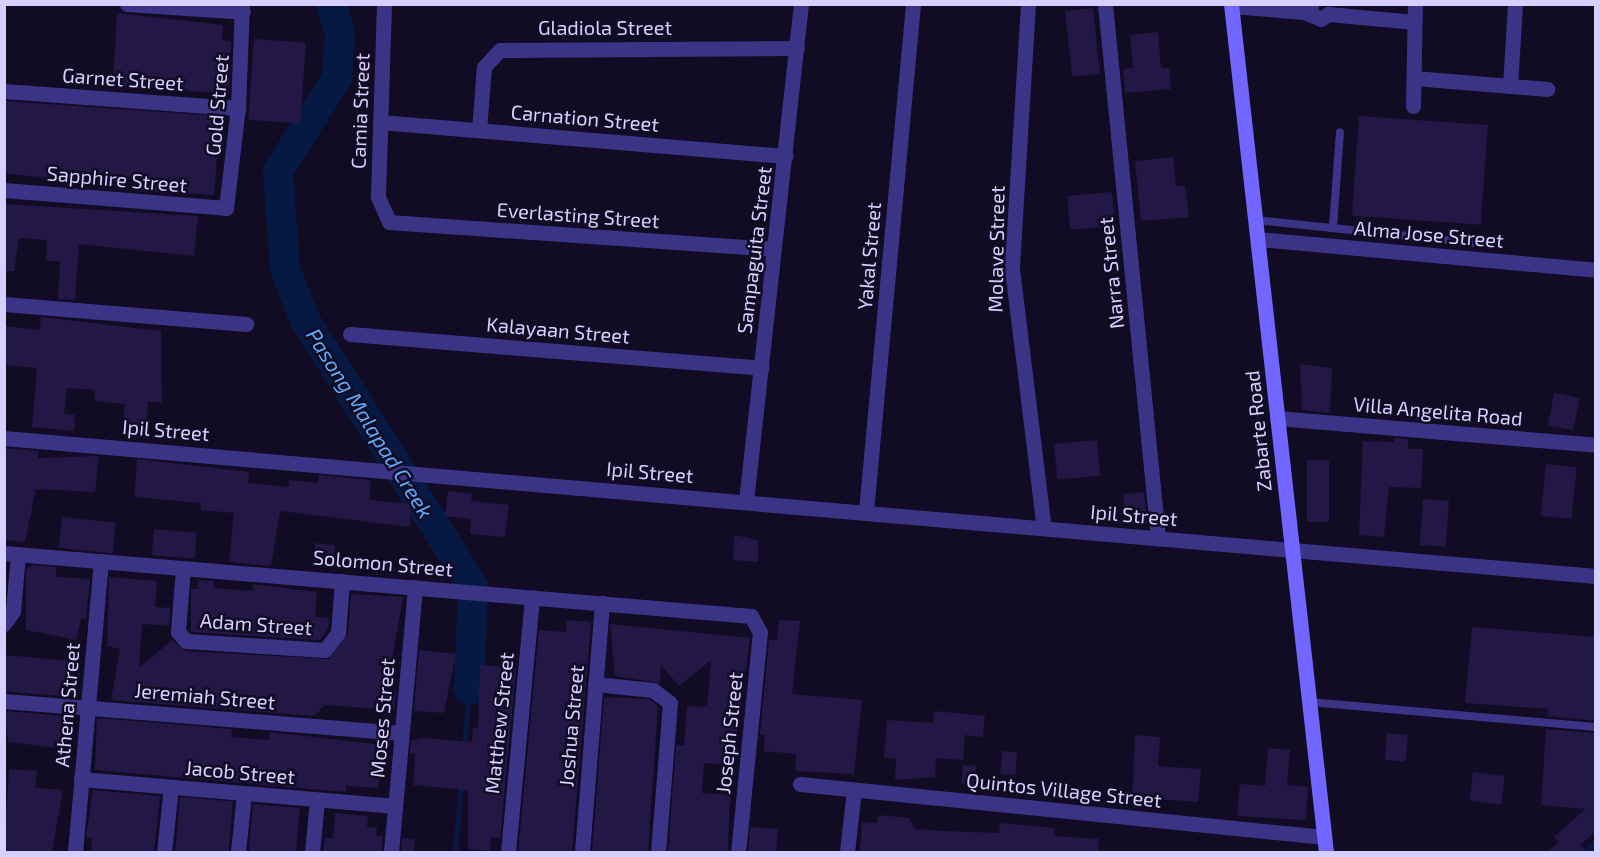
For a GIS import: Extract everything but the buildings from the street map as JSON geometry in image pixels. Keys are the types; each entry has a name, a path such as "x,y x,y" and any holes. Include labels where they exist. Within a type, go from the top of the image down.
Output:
{"main road":[{"name":"Zabarte Road","path":"1231,5 1325,845"}],"street":[{"path":"127,4 242,8"},
{"name":"Camia Street","path":"382,217 380,122 384,4"},
{"name":"Sampaguita Street","path":"746,501 773,249 786,156 801,4"},
{"name":"Yakal Street","path":"866,512 913,4"},
{"name":"Molave Street","path":"1028,4 1013,279 1044,528"},
{"name":"Narra Street","path":"1105,4 1158,538"},
{"path":"1413,106 1415,4"},
{"path":"1510,86 1515,4"},
{"path":"1231,5 1304,12 1314,8 1328,15 1415,22"},
{"name":"Gold Street","path":"226,208 238,108 242,8"},
{"name":"Gladiola Street","path":"479,130 484,67 500,50 797,48"},
{"path":"1414,78 1548,89"},
{"name":"Garnet Street","path":"4,91 238,108"},
{"name":"Carnation Street","path":"380,122 786,156"},
{"name":"Sapphire Street","path":"4,190 226,208"},
{"name":"Everlasting Street","path":"382,217 397,225 773,249"},
{"name":"Alma Jose Street","path":"1258,239 1596,270"},
{"path":"4,304 246,324"},
{"name":"Kalayaan Street","path":"350,334 762,368"},
{"name":"Villa Angelita Road","path":"1277,418 1596,445"},
{"name":"Ipil Street","path":"4,438 418,472 1292,550"},
{"path":"1292,550 1596,576"},
{"path":"4,624 13,611 11,553"},
{"name":"Solomon Street","path":"11,553 602,603 756,620"},
{"name":"Athena Street","path":"75,852 101,561"},
{"name":"Adam Street","path":"183,568 178,632 186,641 325,650 339,633 342,581"},
{"name":"Moses Street","path":"391,852 415,587"},
{"name":"Matthew Street","path":"508,852 532,597"},
{"name":"Joshua Street","path":"582,852 602,603"},
{"name":"Joseph Street","path":"738,852 760,632 756,620"},
{"path":"595,684 653,690 670,703 658,852"},
{"name":"Jeremiah Street","path":"4,701 401,733"},
{"name":"Jacob Street","path":"81,779 395,806"},
{"name":"Quintos Village Street","path":"800,784 1325,845"},
{"path":"164,852 171,787"},
{"path":"847,852 854,789"},
{"path":"238,852 244,794"},
{"path":"312,852 317,800"}],"lane":[{"path":"1333,227 1340,132"},
{"path":"1256,220 1494,245"},
{"path":"1309,702 1596,727"}],"waterway":[{"name":"Pasong Malapad Creek","path":"331,4 340,33 337,78 278,171 285,269 305,320 473,586 469,690"},
{"name":"Pasong Malapad Creek","path":"464,746 469,690"},
{"name":"Pasong Malapad Creek","path":"455,852 461,782"},
{"path":"1584,852 1596,841"}]}
